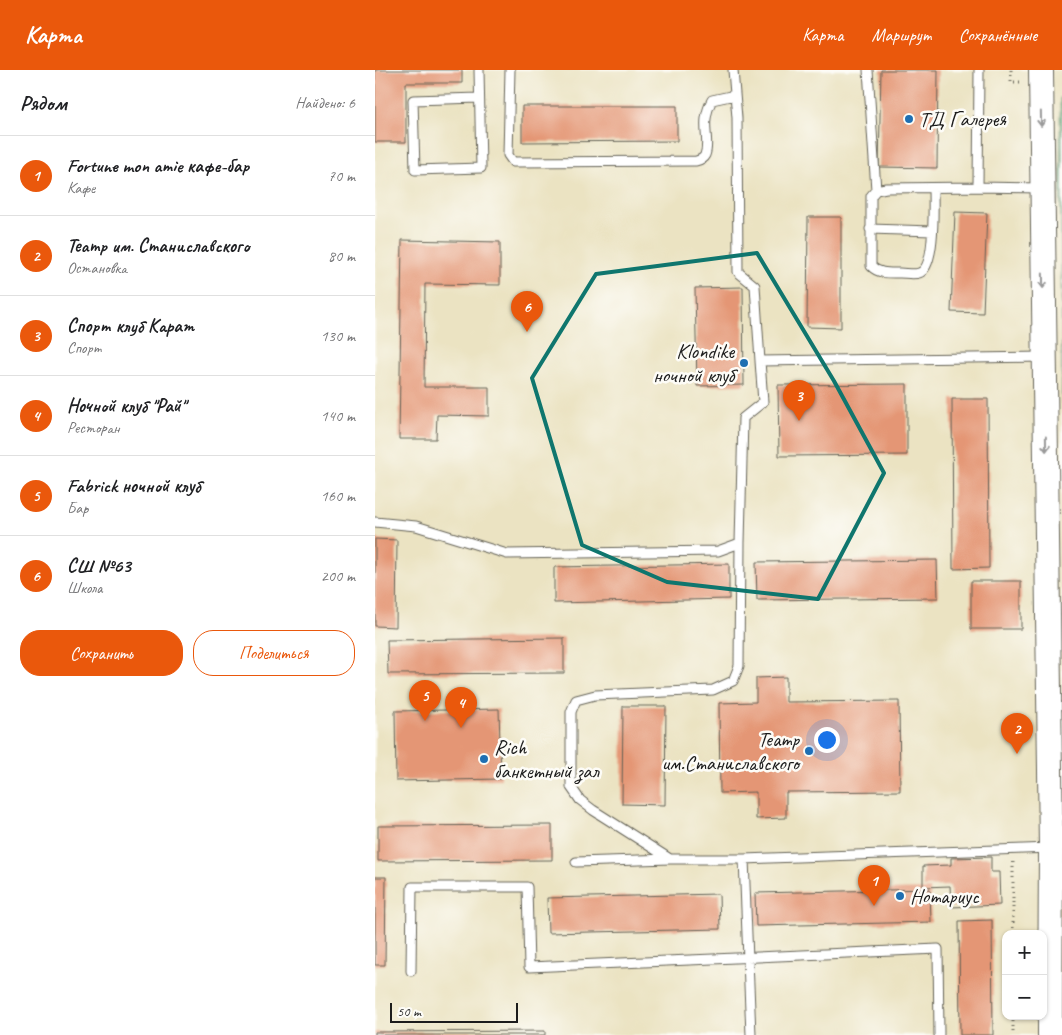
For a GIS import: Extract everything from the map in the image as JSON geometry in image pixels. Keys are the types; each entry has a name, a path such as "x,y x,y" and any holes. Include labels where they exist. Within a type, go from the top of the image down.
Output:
{"main road":[{"path":"1041,70 1045,357 1055,658 1056,849 1050,1035"}],"lane":[{"path":"479,70 481,168 415,170 413,100 479,98"},
{"path":"510,70 508,155 513,162 696,162 704,158 706,153 704,122 706,111 712,100 735,95"},
{"path":"670,858 593,810 580,800 571,787 571,712 576,700 595,696 713,690 733,680 739,666 743,418 763,402 755,286 738,272 733,70"},
{"path":"867,70 876,190 871,196 871,266 883,273 919,273 926,268 929,263 932,231 933,188"},
{"path":"978,188 979,70"},
{"path":"876,190 1042,188"},
{"path":"870,229 932,231"},
{"path":"760,361 1045,357"},
{"path":"375,522 415,526 507,554 718,551 741,543"},
{"path":"576,862 670,858 745,859 1056,849"},
{"path":"745,859 751,1035"},
{"path":"411,971 412,887 527,887 529,968 747,956 938,949 939,1035"}],"path":[{"path":"1013,850 1013,930"},
{"path":"1013,1020 1013,1035"}],"highlighted area":[{"path":"757,253 834,381 884,473 818,599 667,582 582,545 532,378 596,274"}],"green space":[{"path":"1060,98 1062,98 1062,404"}],"building":[{"path":"375,70 462,70 462,83 406,83 406,142 375,142"},
{"name":"ТД Галерея","path":"881,70 938,70 937,168 879,167"},
{"path":"522,106 677,106 677,141 522,142"},
{"path":"955,212 987,213 983,313 951,312"},
{"path":"808,217 841,217 841,328 807,327"},
{"path":"402,240 500,242 500,285 425,284 424,387 489,387 489,416 437,415 436,439 399,439"},
{"path":"743,287 744,385 697,386 695,288"},
{"path":"907,384 907,455 779,456 778,385"},
{"path":"952,399 988,399 989,568 953,569"},
{"path":"375,539 397,540 396,627 375,626"},
{"path":"937,560 938,598 757,600 756,562"},
{"path":"729,564 729,599 554,603 554,567"},
{"path":"971,581 1021,581 1021,629 971,629"},
{"path":"564,638 564,673 388,674 387,640"},
{"name":"Театр им.Станиславского","path":"786,677 786,702 899,701 900,791 786,792 786,818 756,819 756,792 720,793 719,703 756,702 756,678"},
{"path":"623,706 666,706 665,805 622,804"},
{"path":"499,709 501,779 396,781 395,711"},
{"path":"552,825 552,860 378,861 378,826"},
{"path":"991,857 991,872 999,872 1000,905 951,907 950,886 923,887 923,866 951,865 951,858"},
{"path":"375,877 386,877 385,965 375,965"},
{"path":"930,889 931,922 756,926 755,893"},
{"path":"719,894 720,929 548,933 547,898"},
{"path":"992,920 993,1035 960,1035 959,921"},
{"path":"545,1031 545,1035 375,1035 375,1032"}],"place":[{"name":"ТД Галерея","path":"909,119"},
{"name":"СШ №63","path":"527,332"},
{"name":"Klondike ночной клуб","path":"744,363"},
{"name":"Спорт клуб Карат","path":"799,421"},
{"name":"Fabrick ночной клуб","path":"425,721"},
{"name":"Ночной клуб \"Рай\"","path":"461,728"},
{"name":"Театр им.Станиславского","path":"809,751"},
{"name":"Театр им. Станиславского","path":"1017,754"},
{"name":"Rich банкетный зал","path":"484,759"},
{"name":"Нотариус","path":"900,896"},
{"name":"Fortune mon amie кафе-бар","path":"874,906"}]}
